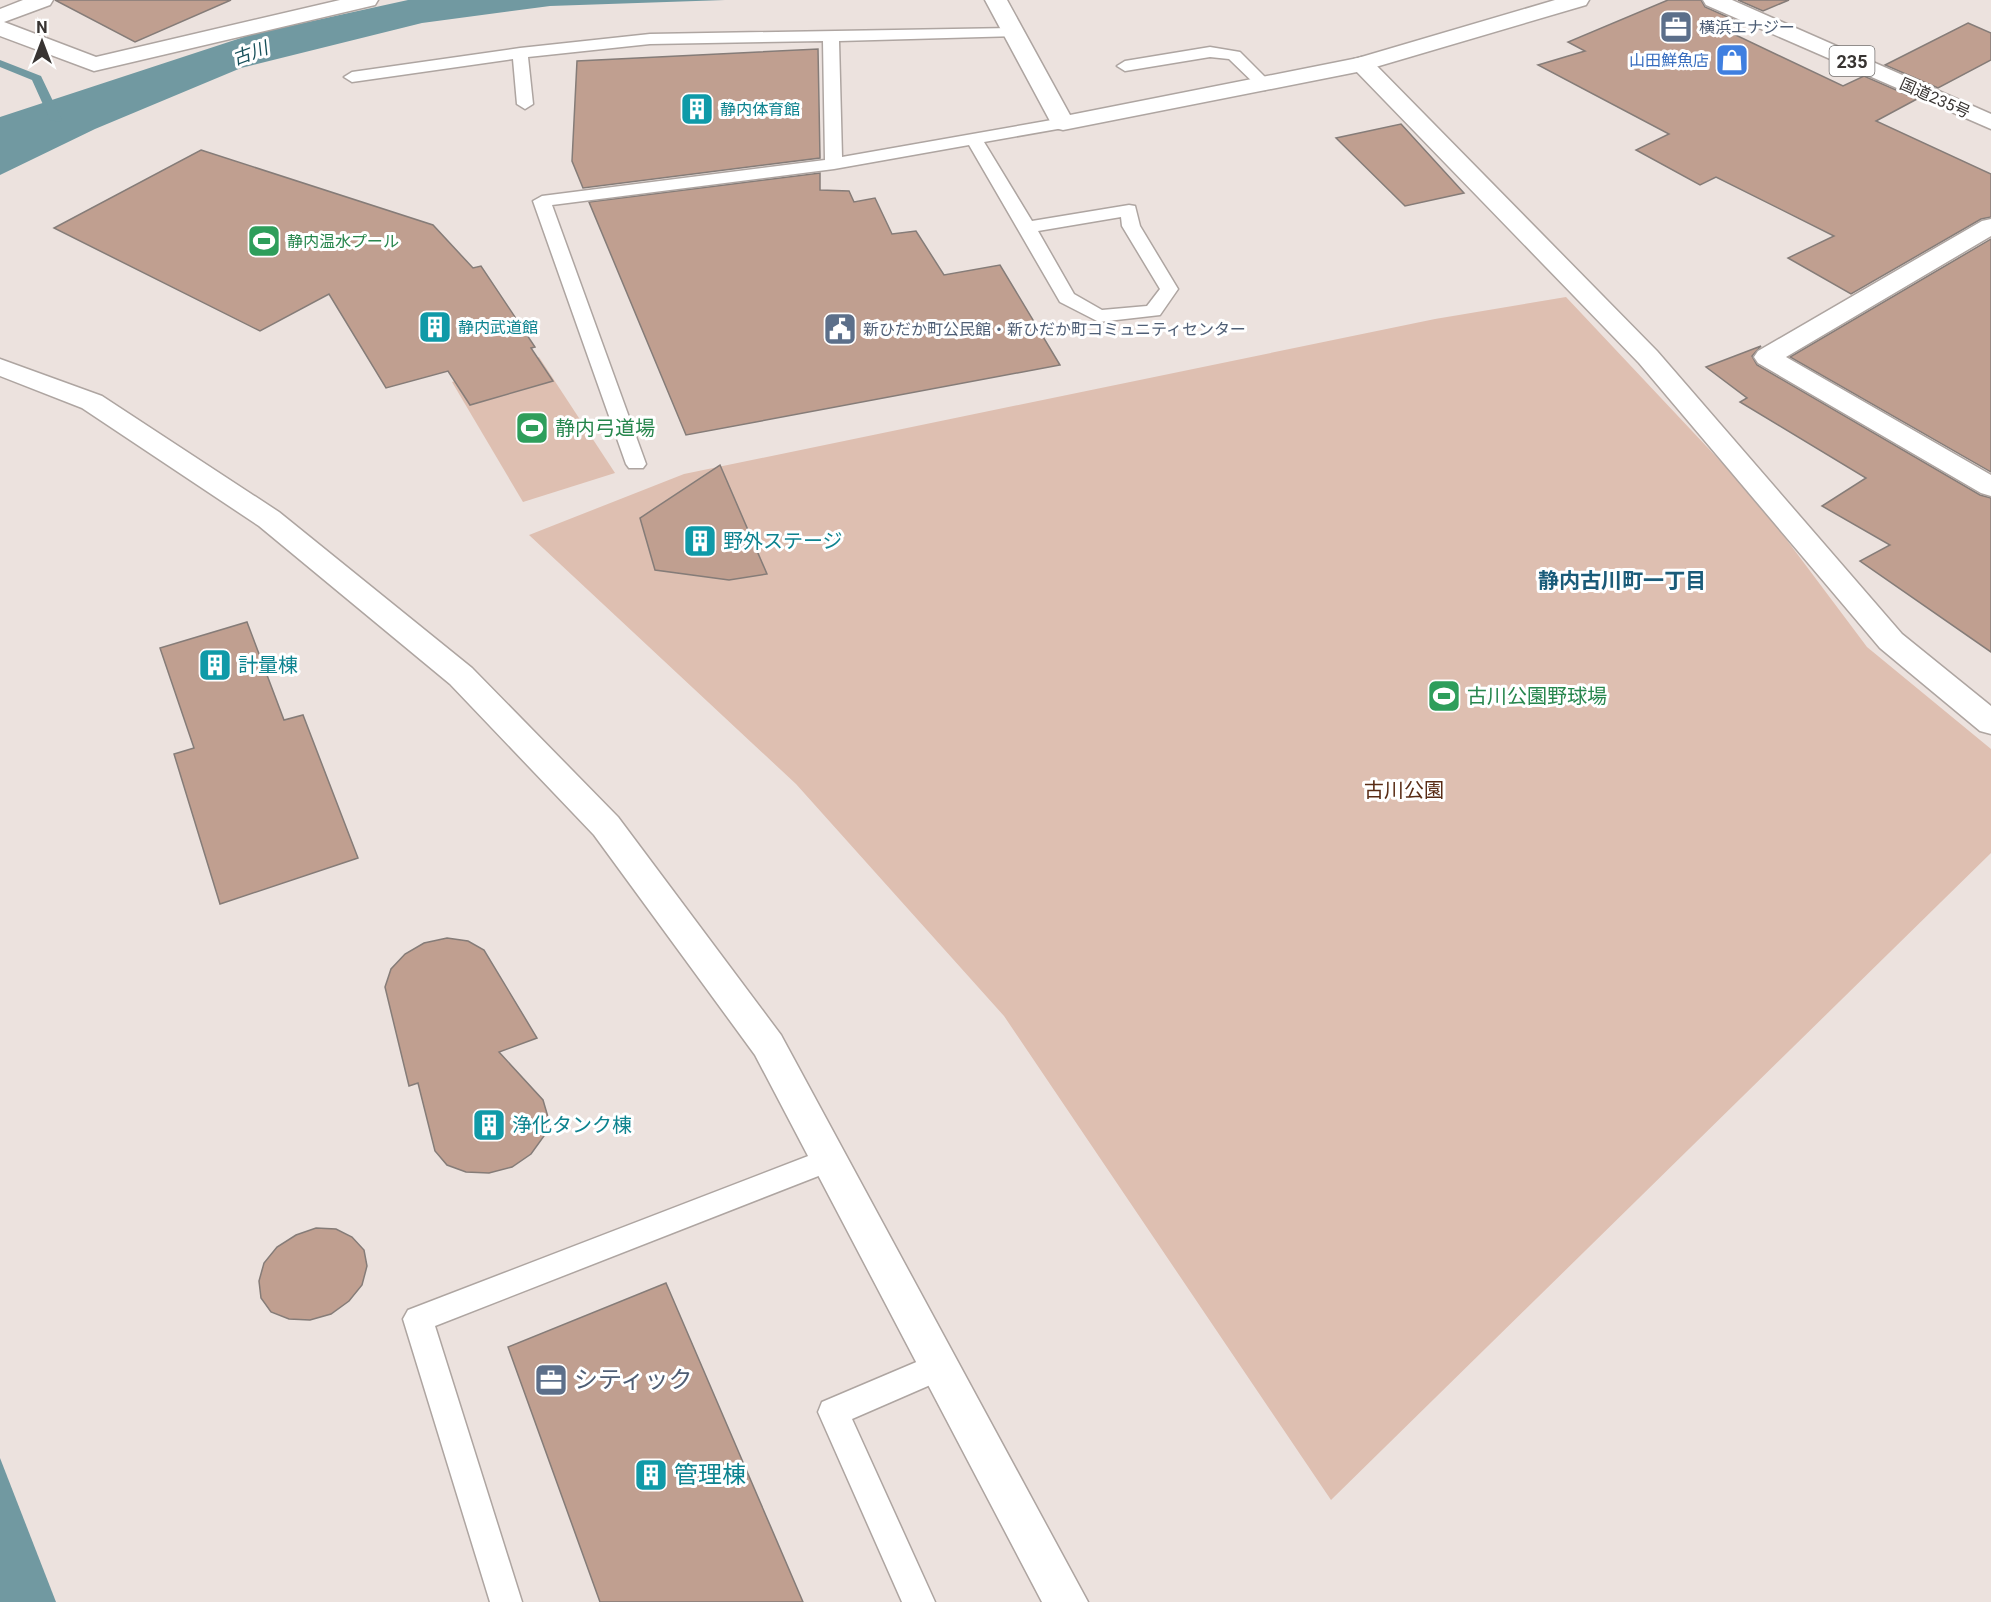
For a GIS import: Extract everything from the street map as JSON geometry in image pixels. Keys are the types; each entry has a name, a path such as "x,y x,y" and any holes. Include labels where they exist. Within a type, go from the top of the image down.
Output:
{"main road":[{"path":"0,17 42,0"},
{"path":"0,28 94,64 367,0"},
{"path":"1003,15 1063,123 1265,85 1362,63 1578,0"},
{"name":"国道235号","path":"1714,0 1991,122"},
{"path":"1362,63 1648,357 1891,640 1991,723"},
{"path":"1991,226 1767,357 1991,487"},
{"path":"0,367 92,402 259,512 461,676 606,826 768,1045 1066,1602"}],"lane":[{"path":"351,77 520,53 650,39 831,37 1003,15"},
{"path":"831,37 834,164"},
{"path":"1125,66 1210,52 1234,55 1265,85"},
{"path":"520,53 525,104"},
{"path":"636,464 542,201 834,164 1063,123"},
{"path":"974,139 1067,298 1099,316 1153,311 1169,289 1131,226 1130,210 1027,227"},
{"path":"506,1602 418,1320 830,1160"},
{"path":"919,1602 834,1412 940,1366"}],"green space":[{"name":"古川公園","path":"1566,297 1756,499 1867,647 1991,749 1991,853 1331,1500 1004,1016 796,784 529,535 684,474 1435,319"},
{"name":"静内弓道場","path":"539,357 615,473 523,502 452,382"}],"water":[{"name":"古川","path":"408,0 725,0 550,6 422,23 241,68 95,129 0,175 0,117 253,34"},
{"path":"0,1458 56,1602 0,1602"}],"building":[{"path":"55,0 231,0 135,42"},
{"path":"1668,0 1701,0 1705,7 1739,22 1723,29 1843,86 1864,76 1917,99 1876,121 1991,174 1991,217 1981,219 1851,294 1788,258 1834,236 1716,177 1700,185 1636,150 1669,134 1538,65 1585,51 1568,42"},
{"path":"1738,0 1789,0 1763,11"},
{"path":"1968,23 1991,33 1991,60 1938,88 1885,65"},
{"name":"静内体育館","path":"818,49 820,158 583,188 572,161 577,61"},
{"path":"1401,124 1464,193 1405,206 1336,138"},
{"name":"静内温水プール","path":"201,150 433,225 473,268 481,266 535,347 531,348 553,381 470,405 448,371 386,388 329,294 260,331 54,228"},
{"name":"新ひだか町公民館・新ひだか町コミュニティセンター","path":"820,173 820,190 849,191 854,202 875,198 892,234 916,231 944,275 1000,265 1060,365 686,435 589,202"},
{"path":"1991,239 1991,472 1790,357"},
{"path":"1761,346 1752,356 1757,365 1980,495 1991,498 1991,652 1860,561 1890,545 1822,506 1866,478 1740,402 1747,398 1706,367"},
{"name":"野外ステージ","path":"720,465 767,574 729,580 655,570 640,518"},
{"path":"247,622 284,720 303,715 358,858 220,904 174,754 194,748 160,648"},
{"path":"447,938 468,941 484,950 537,1038 499,1052 543,1100 548,1117 544,1136 531,1154 512,1167 489,1173 466,1172 447,1165 435,1151 418,1083 409,1086 385,987 391,969 405,954 424,943"},
{"path":"316,1228 336,1229 352,1237 364,1250 367,1266 362,1285 349,1301 331,1314 310,1320 289,1319 271,1312 261,1298 259,1281 264,1263 277,1247 296,1235"},
{"name":"管理棟","path":"666,1283 803,1602 600,1602 508,1347"}],"waterway":[{"path":"0,63 37,78 56,120"}],"place":[{"name":"横浜エナジー","path":"1676,27"},
{"name":"山田鮮魚店","path":"1732,60"},
{"name":"静内体育館","path":"697,109"},
{"name":"静内温水プール","path":"264,241"},
{"name":"静内武道館","path":"435,327"},
{"name":"新ひだか町公民館・新ひだか町コミュニティセンター","path":"840,329"},
{"name":"静内弓道場","path":"532,428"},
{"name":"野外ステージ","path":"700,541"},
{"name":"計量棟","path":"215,665"},
{"name":"古川公園野球場","path":"1444,696"},
{"name":"浄化タンク棟","path":"489,1125"},
{"name":"シティック","path":"551,1380"},
{"name":"管理棟","path":"651,1475"}],"district":[{"name":"静内古川町一丁目","path":"1622,581"}]}
